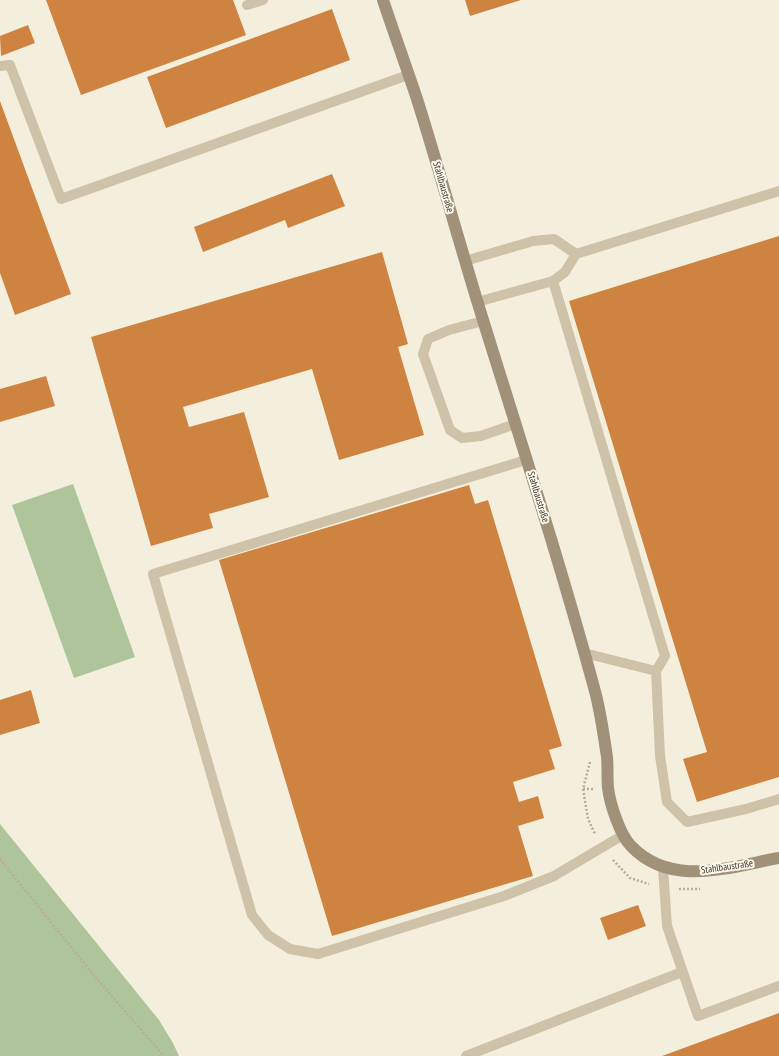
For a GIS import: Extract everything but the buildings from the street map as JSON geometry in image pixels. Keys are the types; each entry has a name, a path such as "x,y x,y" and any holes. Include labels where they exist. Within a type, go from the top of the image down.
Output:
{"street":[{"name":"Stahlbaustraße","path":"383,0 417,100 584,653 601,715 607,761 608,790 618,824 628,844 640,855 663,868 679,872 711,871 779,858"}],"lane":[{"path":"247,5 263,0"},
{"path":"0,66 10,65 61,199 408,74"},
{"path":"477,302 553,281 565,272 576,254 779,191"},
{"path":"465,262 533,241 554,239 576,254"},
{"path":"553,281 665,656 656,671 660,756 667,802 687,822 746,809 779,799"},
{"path":"483,321 449,330 428,339 424,354 450,430 462,438 481,436 515,424"},
{"path":"526,460 153,574 252,915 268,935 290,949 318,954 504,896 554,876 624,835"},
{"path":"584,653 656,671"},
{"path":"663,868 667,926 698,1016 779,986"},
{"path":"466,1056 682,972"}],"path":[{"path":"0,859 96,978 164,1056"}],"green space":[{"path":"73,484 135,657 74,678 12,505"},
{"path":"0,824 159,1020 179,1056 0,1056"}]}
